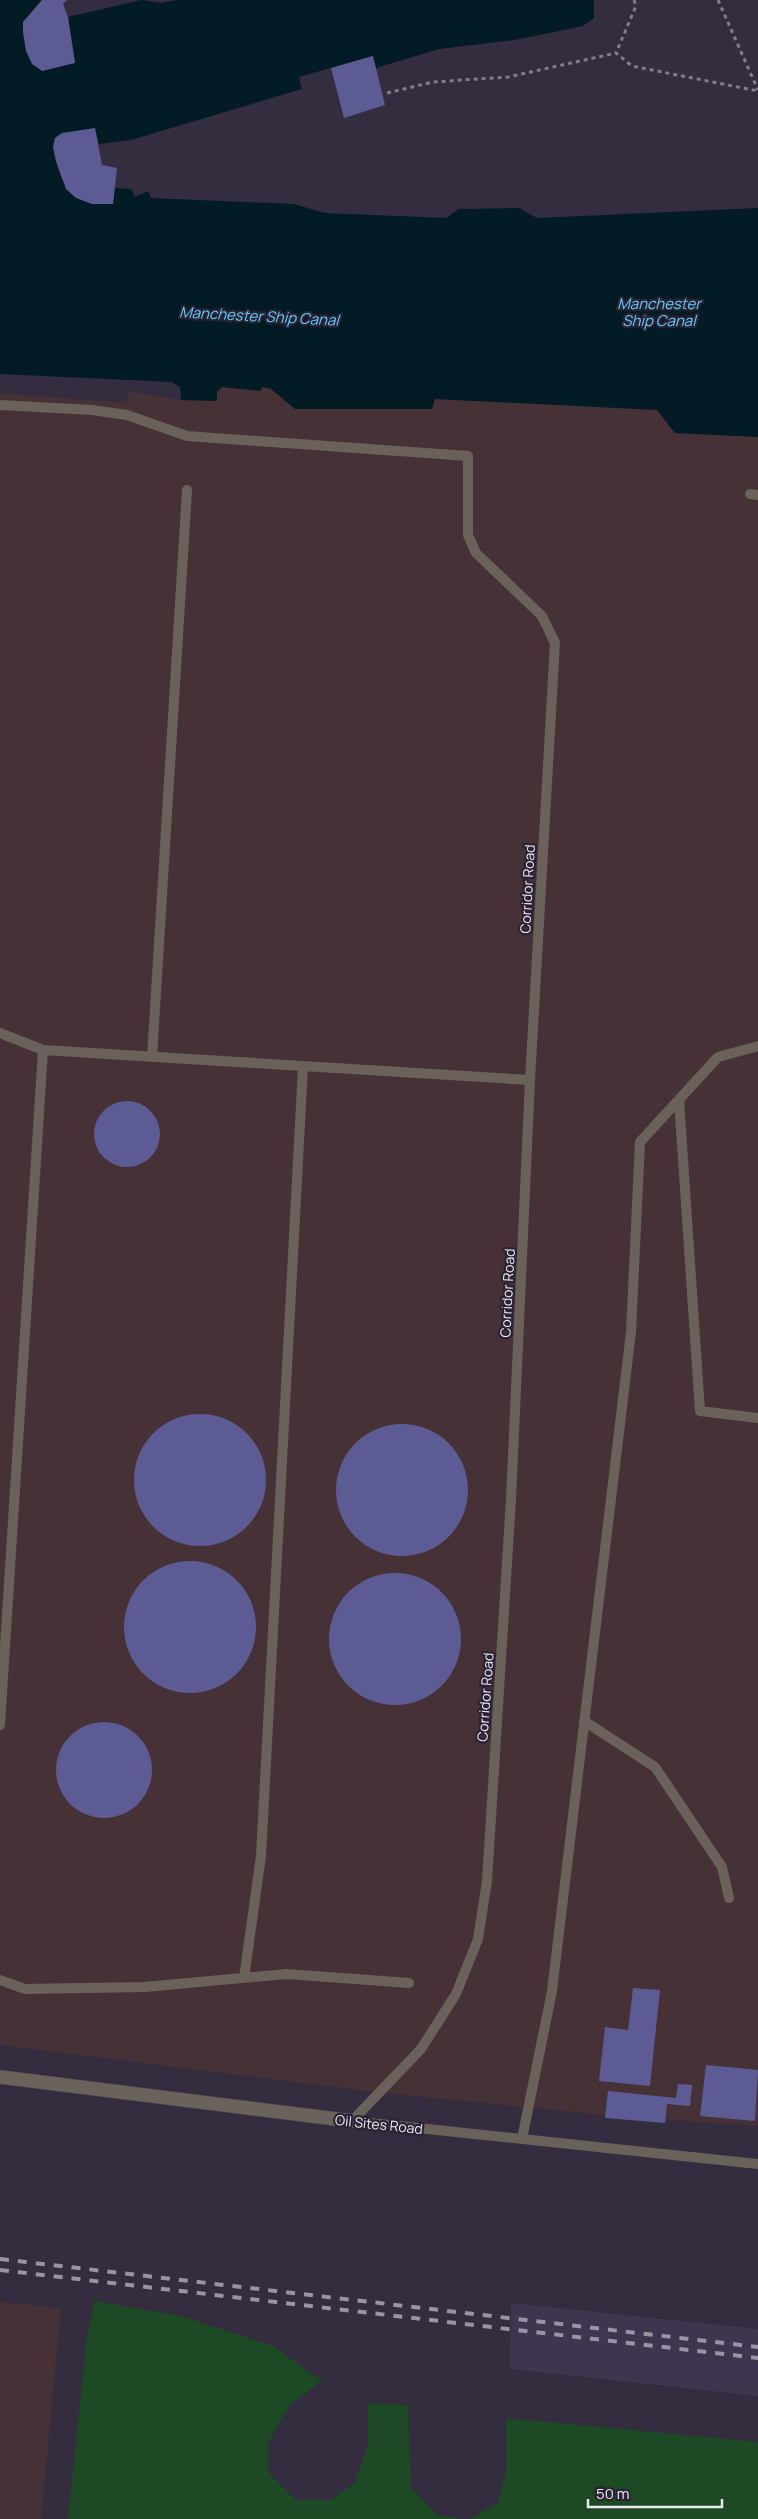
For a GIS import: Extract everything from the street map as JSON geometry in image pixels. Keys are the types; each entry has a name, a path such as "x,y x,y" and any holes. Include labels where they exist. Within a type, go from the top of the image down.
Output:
{"street":[{"name":"Oil Sites Road","path":"0,2077 352,2121"}],"lane":[{"name":"Corridor Road","path":"0,405 92,410 127,415 187,436 468,456 468,535 470,541 476,553 542,616 555,643 530,1080 511,1499 487,1881 478,1939 456,1994 421,2050 352,2121"},
{"path":"152,1057 187,490"},
{"path":"0,1033 43,1050 530,1080"},
{"path":"522,2139 552,1991 631,1332 640,1142 718,1057 758,1046"},
{"path":"0,1725 43,1050"},
{"path":"244,1978 261,1856 303,1067"},
{"path":"679,1100 700,1411 758,1418"},
{"path":"584,1721 655,1767 722,1867 729,1898"},
{"path":"0,1980 25,1989 145,1987 287,1974 409,1982"},
{"name":"Oil Sites Road","path":"352,2121 758,2164"}],"path":[{"path":"616,53 636,6 634,0"},
{"path":"718,0 758,91"},
{"path":"616,53 632,66 758,91"},
{"path":"388,93 433,82 508,77 616,53"}],"shaded area":[{"path":"222,387 261,391 261,387 271,388 296,409 431,409 434,399 657,410 675,433 758,437 758,2126 613,2116 357,2090 0,2045 0,393 126,403 128,391 181,400 217,401 217,391"},
{"path":"0,2302 61,2308 41,2519 0,2519"},
{"path":"511,2303 758,2329 758,2396 510,2369"}],"green space":[{"path":"95,2301 181,2316 273,2346 322,2381 290,2405 268,2443 268,2472 296,2500 331,2500 354,2484 368,2445 368,2403 408,2405 411,2488 437,2515 466,2519 68,2519 87,2335"},
{"path":"506,2418 758,2442 758,2519 469,2519 498,2503 506,2472"}],"water":[{"name":"Manchester Ship Canal","path":"0,0 42,0 23,22 23,29 26,49 32,61 42,71 75,62 68,17 141,0 161,3 177,0 594,0 594,18 583,26 515,40 439,49 376,68 372,56 299,77 302,89 131,140 99,144 95,128 53,147 56,161 64,183 70,191 77,197 98,203 113,204 115,188 131,189 135,197 148,191 151,198 294,204 325,213 446,218 459,209 519,208 537,218 758,208 758,437 675,433 657,410 435,399 432,409 295,409 271,389 262,387 261,391 222,387 217,392 217,401 181,400 180,387 172,382 0,374"}],"building":[{"path":"42,0 67,0 63,4 68,17 75,63 42,71 32,64 26,51 23,22"},
{"path":"373,56 385,105 344,118 331,68"},
{"path":"95,128 102,165 117,168 113,204 92,204 76,198 66,189 56,161 53,147 55,138 62,133"},
{"path":"121,1101 133,1101 145,1106 155,1116 160,1128 158,1147 145,1162 133,1167 121,1167 109,1162 99,1152 94,1140 94,1128 99,1116 109,1106"},
{"path":"200,1414 213,1415 225,1419 247,1433 261,1455 265,1467 265,1493 261,1505 247,1527 225,1541 213,1545 200,1546 187,1545 175,1541 153,1527 139,1505 135,1493 134,1480 135,1467 139,1455 153,1433 175,1419 187,1415"},
{"path":"402,1424 415,1425 427,1429 449,1443 463,1465 467,1477 467,1503 463,1515 449,1537 427,1551 415,1555 402,1556 389,1555 377,1551 355,1537 341,1515 337,1503 336,1490 337,1477 341,1465 355,1443 377,1429 389,1425"},
{"path":"190,1561 203,1562 215,1566 237,1580 251,1602 255,1614 255,1640 251,1652 237,1674 215,1688 203,1692 190,1693 177,1692 165,1688 143,1674 129,1652 125,1640 124,1627 125,1614 129,1602 143,1580 165,1566 177,1562"},
{"path":"395,1573 408,1574 420,1578 442,1592 456,1614 460,1626 460,1652 456,1664 442,1686 420,1700 408,1704 395,1705 382,1704 370,1700 348,1686 334,1664 330,1652 329,1639 330,1626 334,1614 348,1592 370,1578 382,1574"},
{"path":"104,1722 122,1726 138,1736 148,1752 152,1770 148,1788 138,1804 122,1814 104,1818 86,1814 70,1804 60,1788 56,1770 60,1752 70,1736 86,1726"},
{"path":"633,1988 660,1990 650,2086 599,2081 605,2027 628,2030"},
{"path":"706,2065 758,2070 755,2121 700,2116"},
{"path":"678,2084 692,2085 690,2106 667,2104 665,2123 605,2118 608,2091 676,2098"}],"railway":[{"path":"0,2259 758,2347"},
{"path":"0,2270 758,2358"}]}
